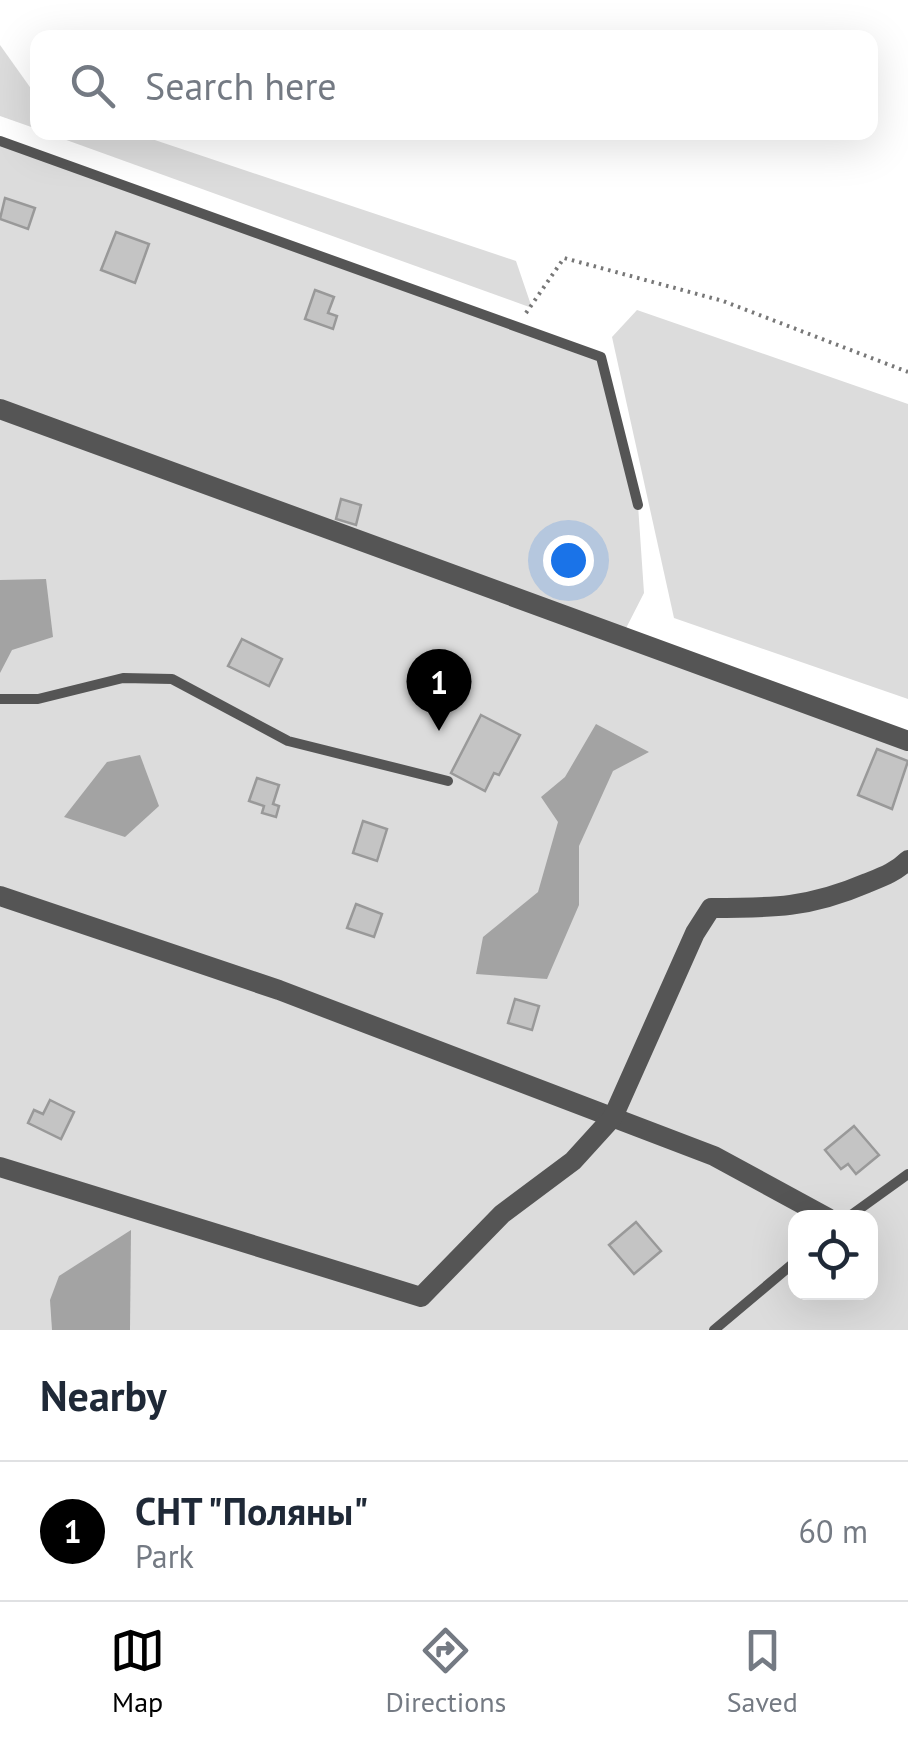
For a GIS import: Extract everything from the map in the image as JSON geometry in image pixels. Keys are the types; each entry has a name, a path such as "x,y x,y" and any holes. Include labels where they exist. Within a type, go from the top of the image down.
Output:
{"street":[{"path":"0,409 908,740"},
{"path":"0,1166 420,1297 502,1214 572,1161 613,1117 711,908 787,908 831,898 899,870 908,860"},
{"path":"0,896 279,990 613,1117 714,1156 813,1210"}],"lane":[{"path":"0,140 601,357 638,505"},
{"path":"0,700 38,699 123,678 172,679 288,741 448,780"},
{"path":"859,1210 908,1174"},
{"path":"714,1330 788,1268"}],"path":[{"path":"516,326 564,258 723,301 908,372"}],"shaded area":[{"path":"0,45 30,87 30,127 0,116"},
{"path":"66,140 155,140 516,261 532,308"},
{"path":"0,141 601,357 638,505 644,593 621,638 908,741 908,1330 0,1330"},
{"path":"637,310 908,404 908,699 674,618 612,337"},
{"path":"46,579 53,637 12,650 0,673 0,580"},
{"path":"596,724 649,752 613,771 579,846 579,905 547,979 476,974 483,937 538,892 558,822 541,797 565,777"},
{"path":"140,755 159,806 125,837 64,817 107,762"},
{"path":"131,1230 130,1330 52,1330 50,1300 59,1276"}],"building":[{"path":"5,198 35,208 28,229 0,219"},
{"path":"116,232 149,244 135,283 101,270"},
{"path":"315,290 334,297 328,313 337,316 333,329 305,319"},
{"path":"341,499 361,505 356,525 336,519"},
{"path":"242,639 282,659 269,686 228,666"},
{"path":"481,715 520,735 499,775 494,773 485,791 451,773"},
{"path":"877,749 908,761 892,809 858,795"},
{"path":"257,778 279,785 273,804 279,806 276,817 262,813 264,806 249,801"},
{"path":"363,821 387,829 377,861 353,853"},
{"path":"356,904 382,914 374,937 347,928"},
{"path":"515,999 539,1006 532,1030 508,1023"},
{"path":"50,1100 74,1112 61,1139 28,1123 34,1110 43,1114"},
{"path":"854,1126 879,1155 856,1174 848,1164 841,1169 825,1150"},
{"path":"636,1222 661,1251 634,1274 609,1245"}],"place":[{"name":"СНТ \"Поляны\"","path":"439,731"}]}
